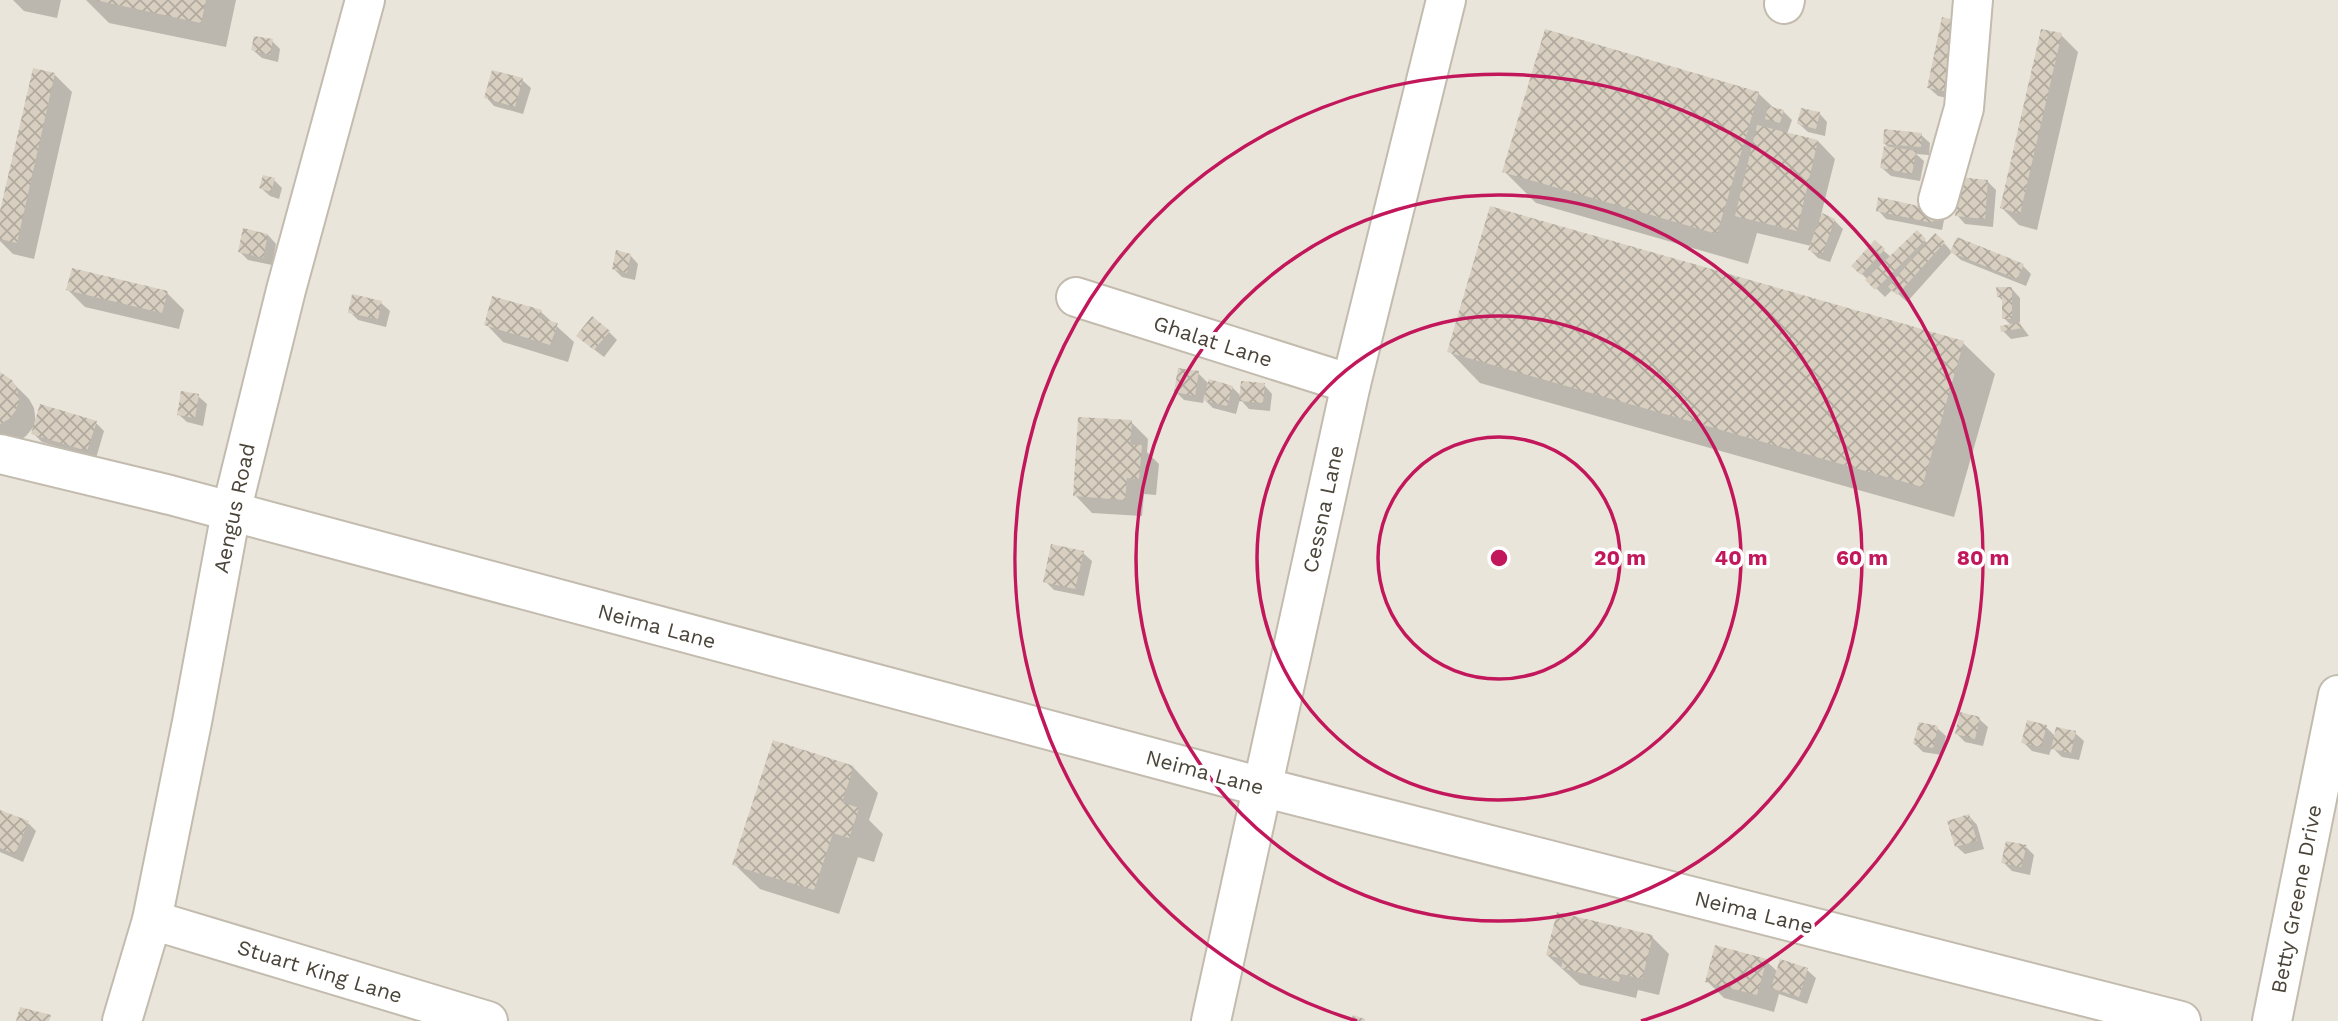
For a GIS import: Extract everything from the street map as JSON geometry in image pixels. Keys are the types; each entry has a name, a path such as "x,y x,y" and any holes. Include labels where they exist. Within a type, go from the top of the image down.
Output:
{"street":[{"name":"Aengus Road","path":"122,1021 152,920 231,512 286,290 365,0"},
{"name":"Cessna Lane","path":"1211,1021 1350,384 1446,0"},
{"path":"1938,200 1964,108 1973,0"},
{"name":"Ghalat Lane","path":"1076,297 1350,384"},
{"name":"Neima Lane","path":"0,454 170,495 1262,787 2181,1021"},
{"name":"Betty Greene Drive","path":"2272,1021 2338,695"},
{"name":"Stuart King Lane","path":"152,920 488,1021"}],"shaded area":[{"path":"0,0 2338,0 2338,1021 0,1021"}],"building":[{"path":"95,0 206,0 201,23"},
{"path":"1942,17 1958,21 1944,91 1927,88"},
{"path":"1545,29 1759,92 1717,234 1502,172"},
{"path":"2041,29 2062,33 2020,214 2000,208"},
{"path":"254,36 273,39 270,55 251,50"},
{"path":"33,68 55,73 17,243 0,239 0,211"},
{"path":"492,70 523,78 515,107 484,98"},
{"path":"1768,106 1784,110 1780,123 1765,119"},
{"path":"1801,108 1820,112 1816,129 1797,124"},
{"path":"1757,125 1818,140 1797,231 1735,216"},
{"path":"1884,129 1922,133 1921,147 1883,144"},
{"path":"1884,146 1916,151 1912,174 1880,168"},
{"path":"263,175 275,178 271,192 259,188"},
{"path":"1959,177 1988,180 1985,219 1955,216"},
{"path":"1878,197 1936,210 1933,223 1876,211"},
{"path":"1490,206 1964,341 1922,487 1447,352"},
{"path":"1822,213 1835,219 1822,255 1808,250"},
{"path":"243,228 268,234 263,258 238,252"},
{"path":"1917,230 1926,239 1875,290 1865,280"},
{"path":"1935,233 1945,242 1897,295 1888,287"},
{"path":"1957,237 2024,264 2017,279 1950,252"},
{"path":"1875,240 1885,249 1861,275 1851,266"},
{"path":"616,250 631,254 627,273 612,269"},
{"path":"72,268 168,291 162,313 66,290"},
{"path":"1996,287 2012,287 2012,319 2002,319 2002,297 1997,297"},
{"path":"352,294 382,301 378,319 348,313"},
{"path":"492,296 542,310 539,318 558,323 550,345 484,325"},
{"path":"592,316 610,331 594,350 576,336"},
{"path":"2020,322 2022,328 2001,332 2000,326"},
{"path":"1178,368 1199,371 1195,396 1174,392"},
{"path":"0,372 12,380 19,400 9,419 0,424"},
{"path":"1209,379 1233,386 1227,406 1203,400"},
{"path":"1241,381 1265,383 1263,403 1239,401"},
{"path":"181,391 199,394 195,418 177,415"},
{"path":"40,404 97,421 87,451 31,434"},
{"path":"1078,417 1132,420 1130,445 1142,445 1139,479 1127,478 1125,500 1073,496"},
{"path":"1051,544 1084,551 1075,589 1043,582"},
{"path":"1960,712 1980,717 1975,739 1955,734"},
{"path":"2027,720 2047,725 2041,747 2021,743"},
{"path":"1919,722 1938,726 1933,748 1913,744"},
{"path":"2056,727 2076,731 2071,753 2051,749"},
{"path":"773,740 854,766 842,802 859,808 849,838 833,833 814,890 732,865"},
{"path":"0,810 29,821 15,854 0,848"},
{"path":"1969,814 1977,841 1955,847 1947,821"},
{"path":"2006,841 2027,845 2021,867 2001,863"},
{"path":"1557,912 1653,935 1642,979 1621,974 1619,982 1561,968 1563,959 1546,955"},
{"path":"1715,945 1767,959 1757,995 1705,982"},
{"path":"1780,959 1808,968 1799,997 1771,988"},
{"path":"20,1007 51,1015 49,1021 16,1021"},
{"path":"1353,1015 1365,1019 1365,1021 1351,1021"}]}
